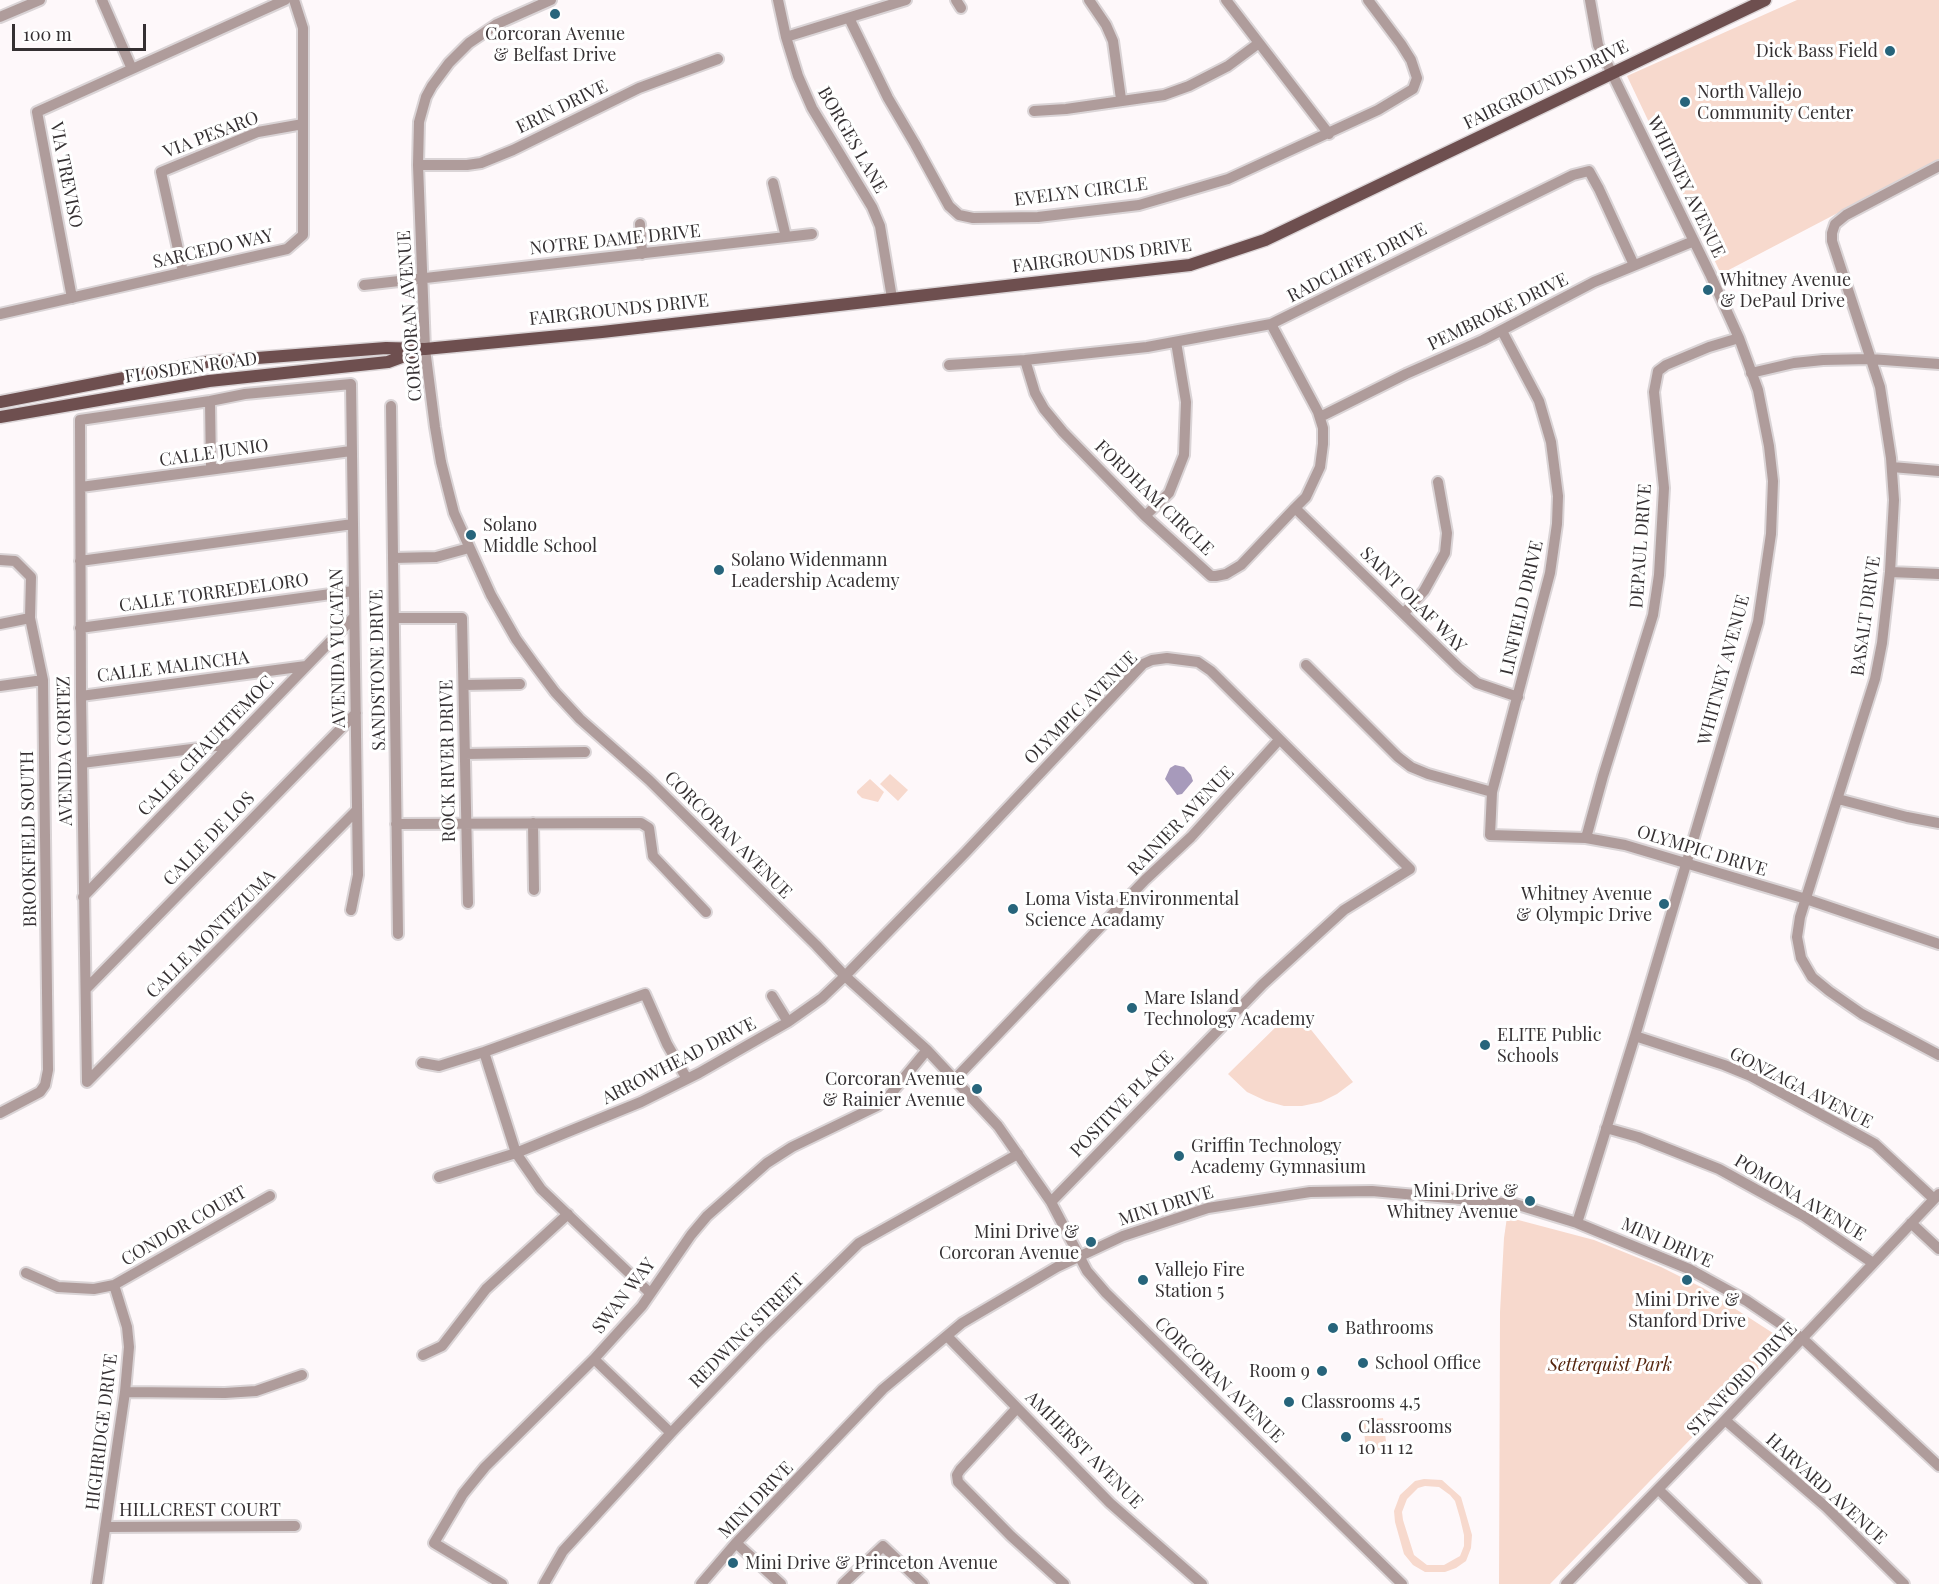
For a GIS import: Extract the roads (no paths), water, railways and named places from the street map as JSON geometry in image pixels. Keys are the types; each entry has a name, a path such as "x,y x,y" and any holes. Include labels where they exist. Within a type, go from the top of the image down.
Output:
{"main road":[{"name":"FAIRGROUNDS DRIVE","path":"386,348 425,349 602,332 1190,265 1265,240 1765,0"},
{"name":"FLOSDEN ROAD","path":"0,402 206,362 386,348"},
{"name":"FAIRGROUNDS DRIVE","path":"388,362 425,349"},
{"name":"FLOSDEN ROAD","path":"0,417 209,381 388,362"}],"street":[{"path":"0,17 40,0"},
{"path":"102,0 132,69"},
{"name":"VIA TREVISO","path":"72,298 37,112 285,0"},
{"name":"SARCEDO WAY","path":"0,314 287,249 303,235 303,28 294,0"},
{"name":"CORCORAN AVENUE","path":"551,0 530,4 469,43 442,70 421,112 418,165 425,349 441,462 454,513 491,595 516,639 555,692 580,718 649,780 845,976 927,1050 998,1126 1051,1202 1087,1271 1106,1293 1402,1584"},
{"name":"BORGES LANE","path":"778,0 798,76 812,108 872,207 880,226 892,298"},
{"path":"786,37 906,0"},
{"path":"1089,0 1106,25 1113,41 1121,99"},
{"path":"1226,0 1329,134"},
{"name":"EVELYN CIRCLE","path":"849,18 888,98 949,206 959,215 972,218 1038,217 1139,205 1228,179 1329,134 1378,110 1413,89 1417,78 1411,60 1368,0"},
{"name":"WHITNEY AVENUE","path":"1577,1223 1758,622 1771,534 1773,481 1758,390 1739,338 1598,45 1590,0"},
{"path":"1034,111 1066,109 1121,99 1164,95 1189,86 1228,66 1259,43"},
{"name":"ERIN DRIVE","path":"418,165 481,163 513,150 639,88 718,59"},
{"name":"VIA PESARO","path":"183,272 160,172 258,132 303,124"},
{"name":"BASALT DRIVE","path":"1939,166 1846,215 1835,224 1832,233 1832,241 1880,387 1892,467 1894,500 1890,572 1882,643 1875,679 1800,917 1797,937 1801,958 1812,977 1828,992 1862,1014 1895,1029 1939,1055"},
{"name":"RADCLIFFE DRIVE","path":"949,365 1025,360 1147,347 1271,324 1573,175 1588,171 1599,189 1634,265"},
{"path":"773,183 786,237"},
{"path":"640,224 642,254"},
{"name":"NOTRE DAME DRIVE","path":"364,285 812,234"},
{"name":"PEMBROKE DRIVE","path":"1320,417 1406,374 1502,331 1594,282 1694,241"},
{"name":"FORDHAM CIRCLE","path":"1025,360 1035,393 1044,409 1100,472 1145,516 1211,576 1216,576 1226,574 1241,565 1306,497 1320,467 1323,428 1320,417 1271,324"},
{"name":"LINFIELD DRIVE","path":"1492,792 1550,573 1557,524 1558,496 1551,441 1539,401 1502,331"},
{"name":"DEPAUL DRIVE","path":"1587,838 1603,776 1653,615 1659,575 1664,497 1654,392 1658,371 1666,365 1709,347 1739,338"},
{"path":"1145,516 1169,493 1184,455 1186,402 1176,342"},
{"path":"1751,373 1803,362 1870,359 1939,364"},
{"name":"AVENIDA YUCATAN","path":"210,401 245,394 351,384 358,875 351,910"},
{"path":"210,401 212,470"},
{"name":"AVENIDA CORTEZ","path":"87,1082 80,628 80,420 210,401"},
{"name":"SANDSTONE DRIVE","path":"391,406 398,934"},
{"name":"CALLE JUNIO","path":"81,487 351,451"},
{"path":"1892,467 1939,471"},
{"path":"1404,613 1424,591 1445,553 1447,533 1438,482"},
{"name":"SAINT OLAF WAY","path":"1295,508 1459,668 1477,683 1518,698"},
{"path":"80,561 353,524"},
{"path":"393,558 436,557 469,548"},
{"name":"BROOKFIELD SOUTH","path":"0,560 15,561 31,577 30,618 43,680 48,1070 45,1085 40,1092 0,1113"},
{"path":"1890,572 1939,574"},
{"name":"CALLE TORREDELORO","path":"80,628 353,591"},
{"path":"0,624 30,618"},
{"name":"CALLE CHAUHTEMOC","path":"83,897 353,618"},
{"name":"ROCK RIVER DRIVE","path":"394,618 462,618 468,903"},
{"name":"OLYMPIC AVENUE","path":"845,976 966,852 1143,664 1152,660 1167,658 1198,662 1210,671 1410,869"},
{"path":"1306,664 1398,757 1412,767 1428,774 1492,792"},
{"name":"CALLE MALINCHA","path":"81,696 306,666"},
{"path":"0,686 43,680"},
{"path":"464,685 520,684"},
{"name":"CALLE DE LOS","path":"86,989 356,713"},
{"name":"RAINIER AVENUE","path":"955,1079 1146,880 1191,837 1279,741"},
{"path":"82,763 231,744"},
{"path":"465,754 585,752"},
{"name":"OLYMPIC DRIVE","path":"1492,792 1490,835 1587,838 1626,845 1806,899 1939,944"},
{"path":"1838,799 1907,818 1939,823"},
{"name":"CALLE MONTEZUMA","path":"87,1082 357,810"},
{"path":"533,823 534,890"},
{"path":"396,824 641,823 649,828 653,856 706,912"},
{"name":"POSITIVE PLACE","path":"1051,1202 1263,984 1344,910 1410,869"},
{"name":"ARROWHEAD DRIVE","path":"439,1177 516,1153 632,1106 687,1079 788,1022 822,998 845,976"},
{"path":"422,1063 439,1066 645,994 667,1044 687,1079"},
{"path":"772,996 788,1022"},
{"name":"GONZAGA AVENUE","path":"1635,1036 1751,1076 1875,1144 1936,1197"},
{"name":"SWAN WAY","path":"502,1584 434,1544 463,1494 485,1467 594,1359 642,1306 691,1235 723,1201 767,1163 792,1147 877,1106 889,1096 927,1050"},
{"path":"484,1052 516,1153 542,1189 650,1293"},
{"name":"POMONA AVENUE","path":"1606,1128 1638,1137 1719,1169 1804,1216 1873,1263"},
{"name":"REDWING STREET","path":"544,1584 563,1551 671,1433 761,1339 859,1243 1018,1154"},
{"name":"MINI DRIVE","path":"701,1584 736,1543 883,1389 962,1323 1057,1267 1123,1236 1208,1208 1310,1192 1372,1191 1504,1203 1577,1223 1689,1269 1747,1300 1803,1339 1939,1466"},
{"name":"CONDOR COURT","path":"114,1286 270,1196"},
{"name":"STANFORD DRIVE","path":"1566,1584 1659,1490 1936,1197"},
{"path":"423,1355 442,1346 492,1283 568,1214"},
{"path":"1911,1223 1939,1249"},
{"path":"26,1273 58,1287 94,1289 114,1286"},
{"name":"HIGHRIDGE DRIVE","path":"97,1584 125,1392 129,1347 127,1327 114,1286"},
{"name":"AMHERST AVENUE","path":"947,1336 1110,1503 1202,1584"},
{"path":"594,1359 671,1433"},
{"path":"125,1392 225,1394 256,1392 302,1375"},
{"path":"1017,1408 960,1470 957,1475 958,1482 1011,1536 1064,1584"},
{"name":"HARVARD AVENUE","path":"1725,1420 1826,1507 1904,1584"},
{"path":"1659,1490 1756,1584"},
{"name":"HILLCREST COURT","path":"106,1527 295,1526"},
{"path":"736,1543 781,1584"},
{"path":"843,1584 883,1546 922,1584"}],"place":[{"name":"Corcoran Avenue & Belfast Drive","path":"555,14"},
{"name":"Dick Bass Field","path":"1890,51"},
{"name":"North Vallejo Community Center","path":"1685,102"},
{"name":"Whitney Avenue & DePaul Drive","path":"1708,290"},
{"name":"Solano Middle School","path":"471,535"},
{"name":"Solano Widenmann Leadership Academy","path":"719,570"},
{"name":"Whitney Avenue & Olympic Drive","path":"1664,904"},
{"name":"Loma Vista Environmental Science Acadamy","path":"1013,909"},
{"name":"Mare Island Technology Academy","path":"1132,1008"},
{"name":"ELITE Public Schools","path":"1485,1045"},
{"name":"Corcoran Avenue & Rainier Avenue","path":"977,1089"},
{"name":"Griffin Technology Academy Gymnasium","path":"1179,1156"},
{"name":"Mini Drive & Whitney Avenue","path":"1530,1201"},
{"name":"Mini Drive & Corcoran Avenue","path":"1091,1242"},
{"name":"Vallejo Fire Station 5","path":"1143,1280"},
{"name":"Mini Drive & Stanford Drive","path":"1687,1280"},
{"name":"Bathrooms","path":"1333,1328"},
{"name":"School Office","path":"1363,1363"},
{"name":"Room 9","path":"1322,1371"},
{"name":"Classrooms 4,5","path":"1289,1402"},
{"name":"Classrooms 10 11 12","path":"1346,1437"},
{"name":"Mini Drive & Princeton Avenue","path":"733,1563"}],"park label":[{"name":"Setterquist Park","path":"1610,1365"}]}
